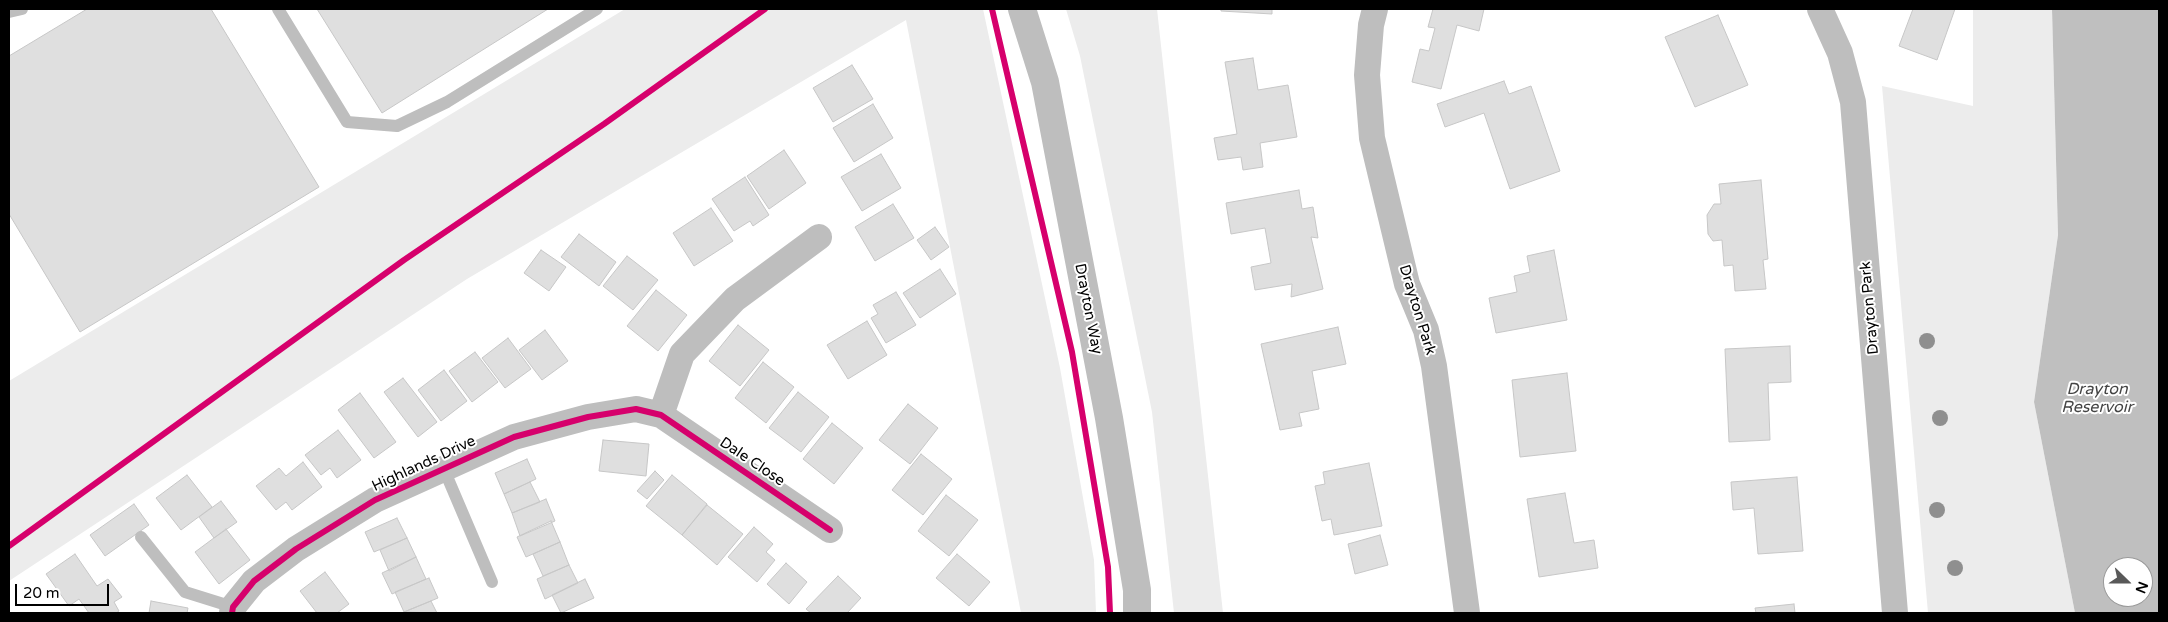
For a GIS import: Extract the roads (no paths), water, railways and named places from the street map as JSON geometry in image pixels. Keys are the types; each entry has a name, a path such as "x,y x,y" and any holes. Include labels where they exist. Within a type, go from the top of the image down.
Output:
{"main road":[{"name":"Drayton Way","path":"1022,9 1045,82 1106,399 1137,590 1137,613"}],"street":[{"name":"Drayton Park","path":"1375,9 1371,25 1367,75 1372,138 1407,284 1426,330 1434,366 1467,613"},
{"name":"Drayton Park","path":"1820,9 1840,54 1853,102 1895,613"},
{"path":"661,416 682,354 735,299 819,237"},
{"name":"Highlands Drive","path":"233,610 254,581 296,549 375,500 443,468 514,437 588,417 636,410 661,416"},
{"name":"Dale Close","path":"661,416 830,530"}],"lane":[{"path":"9,12 22,9"},
{"path":"278,9 347,122 397,126 447,102 597,9"},
{"path":"443,468 492,582"},
{"path":"141,537 185,592 233,610"}],"water":[{"name":"Drayton Reservoir","path":"2052,9 2159,9 2159,613 2075,613 2034,402 2058,235"}]}
